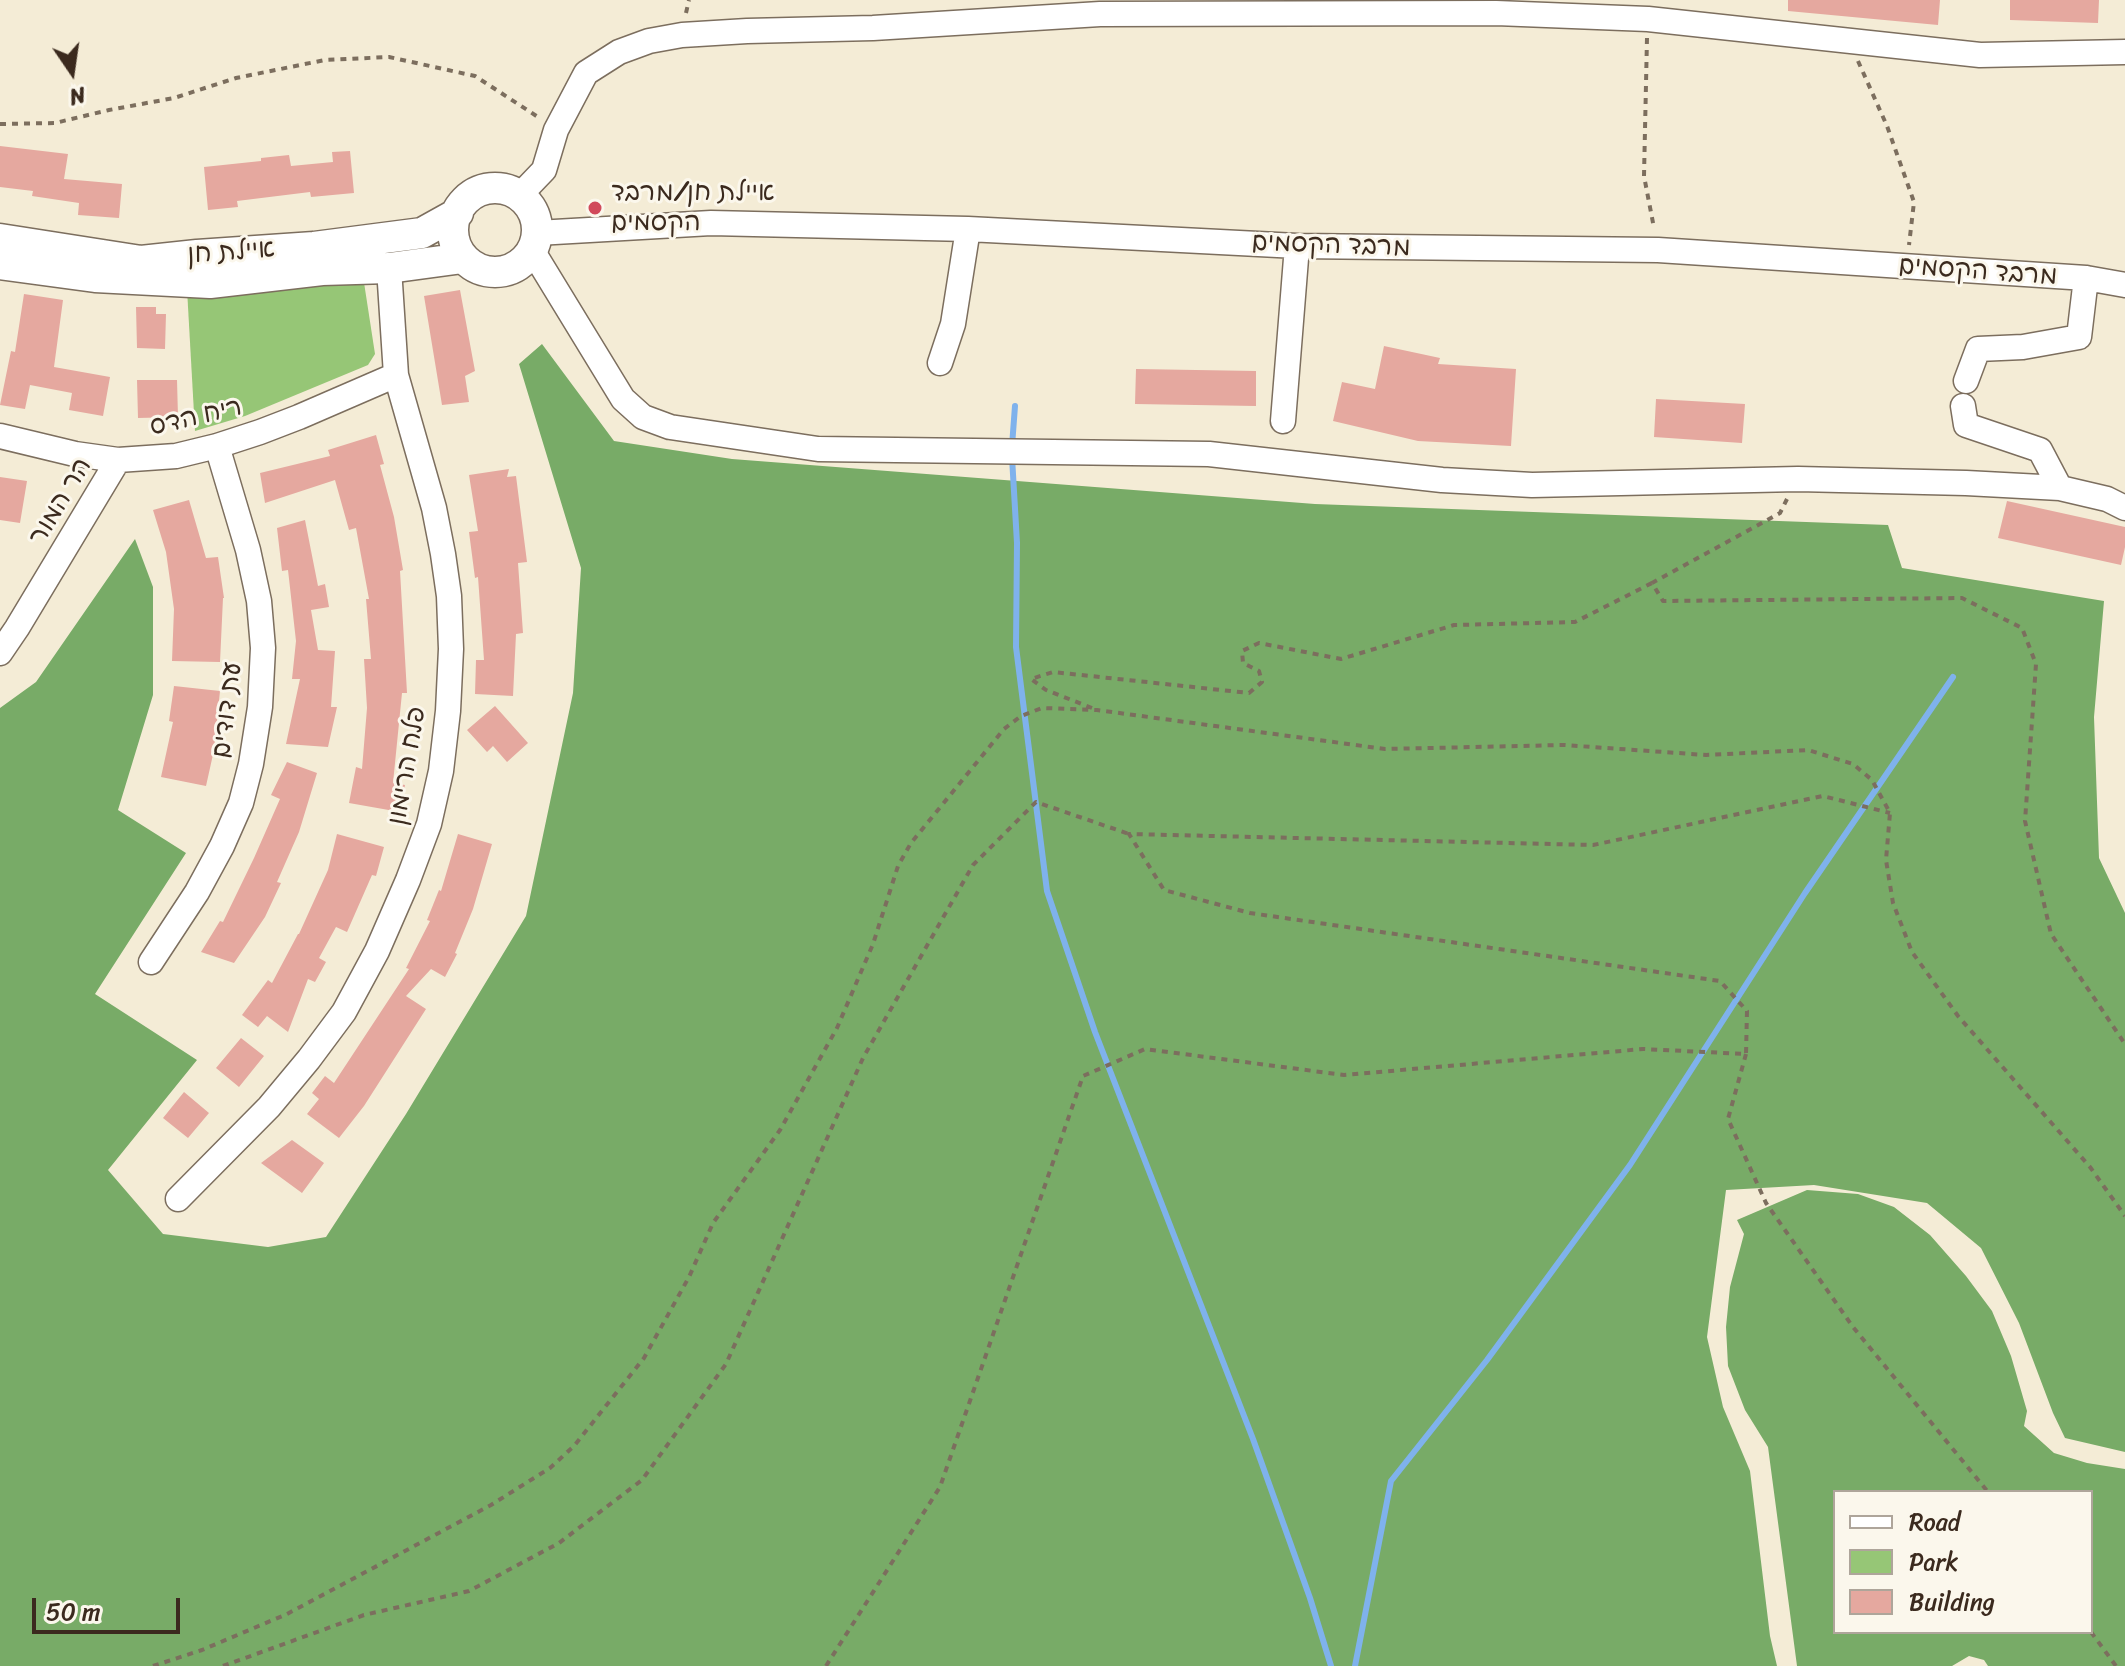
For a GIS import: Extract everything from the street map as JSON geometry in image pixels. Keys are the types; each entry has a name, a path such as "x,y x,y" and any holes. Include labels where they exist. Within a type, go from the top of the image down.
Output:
{"street":[{"path":"520,195 544,170 556,130 586,73 619,52 649,41 682,35 873,28 1100,14 1496,13 1648,19 1980,55 2125,52"},
{"path":"492,188 507,189 520,195 535,218 534,241 523,261 498,271 484,270 463,258 455,243 453,228 463,202 474,193 492,188"},
{"name":"איילת חן","path":"0,239 141,261 314,247 422,233 458,213"},
{"name":"מרבד הקסמים","path":"534,241 711,223 968,229 1297,246 1658,250 2086,278 2125,285"},
{"path":"940,363 953,324 968,229"},
{"path":"534,241 558,290 623,399 643,417 670,427 818,449 1209,454 1442,480 1532,485 1798,479 2060,488 2107,499 2125,508"},
{"path":"1283,421 1297,246"},
{"path":"0,264 95,277 210,283 322,270 389,268 463,258"},
{"name":"פלח הרימון","path":"178,1199 269,1107 344,1012 377,951 429,824 441,771 448,711 451,649 449,596 434,508 396,375 389,268"},
{"path":"1966,381 1978,349 2023,347 2079,337 2086,278"},
{"name":"ריח הדס","path":"0,436 75,454 118,460 176,456 217,446 299,417 396,375"},
{"path":"1963,406 1966,425 2040,450 2060,488"},
{"name":"עת דודים","path":"151,962 197,892 241,803 260,707 263,648 259,601 244,536 217,446"},
{"name":"הר המור","path":"0,653 118,460"}],"path":[{"path":"1648,19 1644,176 1658,250"},
{"path":"1850,42 1887,126 1914,202 1907,268"},
{"path":"0,124 55,123 174,98 236,78 325,60 389,57 475,76 556,130"},
{"path":"1097,710 1046,690 1031,679 1053,672 1249,693 1262,682 1259,671 1243,663 1242,651 1259,643 1341,659 1454,625 1575,622 1780,513 1798,479"},
{"path":"1652,583 1663,601 1962,598 2022,628 2036,664 2025,821 2051,934 2125,1044"},
{"path":"153,1666 202,1650 287,1614 491,1505 550,1468 574,1446 644,1358 689,1277 713,1223 780,1130 837,1028 873,944 898,866 911,843 1004,729 1021,716 1042,708 1097,710 1385,749 1564,745 1706,755 1808,750 1853,764 1872,780 1890,813 1886,860 1893,903 1912,952 1958,1016 2090,1167 2125,1216"},
{"path":"223,1666 364,1615 469,1591 559,1543 642,1480 726,1364 863,1058 973,865 1036,802 1129,834 1593,845 1823,796 1890,813"},
{"path":"1129,834 1164,890 1250,913 1720,981 1747,1011 1746,1054 1728,1119 1766,1203 1853,1327 1986,1490"},
{"path":"826,1666 940,1487 1083,1076 1145,1049 1344,1075 1643,1049 1746,1054"},
{"path":"2092,1634 2116,1666"}],"green space":[{"path":"363,276 375,354 368,365 245,416 195,431 187,289"},
{"path":"542,344 614,441 732,459 1315,504 1888,525 1902,568 2104,601 2094,717 2099,858 2125,913 2125,1452 2065,1438 2019,1323 1981,1248 1927,1203 1814,1185 1726,1190 1707,1337 1723,1407 1750,1471 1770,1636 1777,1666 0,1666 0,708 36,682 135,539 153,587 153,695 118,810 186,853 95,994 197,1060 108,1170 163,1234 268,1247 326,1237 406,1114 526,916 573,693 581,568 519,364"},
{"path":"1807,1190 1858,1194 1894,1207 1930,1235 1992,1311 2011,1356 2027,1411 2024,1426 2054,1453 2087,1463 2125,1469 2125,1666 1988,1666 1984,1660 1969,1656 1952,1666 1797,1666 1768,1447 1745,1410 1728,1366 1726,1327 1730,1287 1744,1234 1737,1220"}],"building":[{"path":"1788,0 1940,0 1938,25 1788,11"},
{"path":"2010,0 2099,0 2098,23 2010,20"},
{"path":"0,146 68,154 64,179 122,184 119,218 78,215 79,203 32,196 33,191 0,187"},
{"path":"350,151 354,193 311,197 310,192 237,201 238,207 208,210 204,167 289,155 291,166 333,162 332,152"},
{"path":"460,290 475,371 465,376 469,402 442,405 424,296"},
{"path":"24,294 63,300 54,367 110,377 103,416 69,410 72,393 30,385 25,409 0,405 11,351 15,352"},
{"path":"136,307 156,307 156,314 166,314 165,349 137,348"},
{"path":"1384,346 1440,358 1438,364 1516,369 1511,446 1418,441 1333,421 1342,382 1375,389"},
{"path":"1136,369 1256,371 1256,406 1135,404"},
{"path":"137,380 177,380 178,417 138,418"},
{"path":"1656,399 1745,404 1742,443 1654,437"},
{"path":"376,435 403,570 400,571 407,693 402,693 393,783 405,785 400,812 349,803 356,767 362,769 367,708 364,659 371,659 366,599 369,599 356,528 349,530 335,480 265,503 260,473 330,456 328,450"},
{"path":"509,469 507,477 516,476 527,562 518,563 523,633 516,634 513,696 475,694 476,660 484,660 478,577 475,578 469,532 478,531 469,475"},
{"path":"0,477 27,481 20,523 0,520"},
{"path":"189,500 206,558 218,557 224,598 220,662 172,661 174,609 166,552 153,510"},
{"path":"2007,501 2125,527 2121,565 1998,538"},
{"path":"305,520 318,586 325,584 329,607 311,610 318,650 335,651 331,707 337,707 328,747 286,744 300,679 292,679 296,641 288,570 282,571 277,528"},
{"path":"174,686 220,691 214,750 206,786 161,777 173,722 169,721"},
{"path":"495,706 528,743 507,762 493,746 487,752 467,730"},
{"path":"287,762 317,773 299,832 277,882 281,883 265,917 234,963 201,952 220,921 223,922 254,858 280,799 271,795"},
{"path":"337,834 384,847 376,876 372,875 347,932 336,927 319,958 326,962 315,982 308,979 288,1032 267,1016 258,1027 242,1015 268,980 272,983 299,934 328,870"},
{"path":"458,834 492,844 457,954 445,977 431,969 406,996 426,1009 364,1106 339,1138 307,1114 319,1099 312,1093 325,1076 334,1083 409,969 406,968 430,921 427,920 441,891"},
{"path":"241,1038 264,1056 239,1087 216,1068"},
{"path":"184,1092 209,1113 188,1138 163,1118"},
{"path":"292,1140 324,1163 302,1193 261,1163"}],"waterway":[{"path":"1012,446 1015,406"},
{"path":"1012,457 1017,543 1016,647 1047,891 1095,1032 1253,1439 1331,1666"},
{"path":"1355,1666 1391,1481 1487,1360 1630,1165 1805,893 1953,677"}],"place":[{"name":"איילת חן/מרבד הקסמים","path":"595,208"}]}
